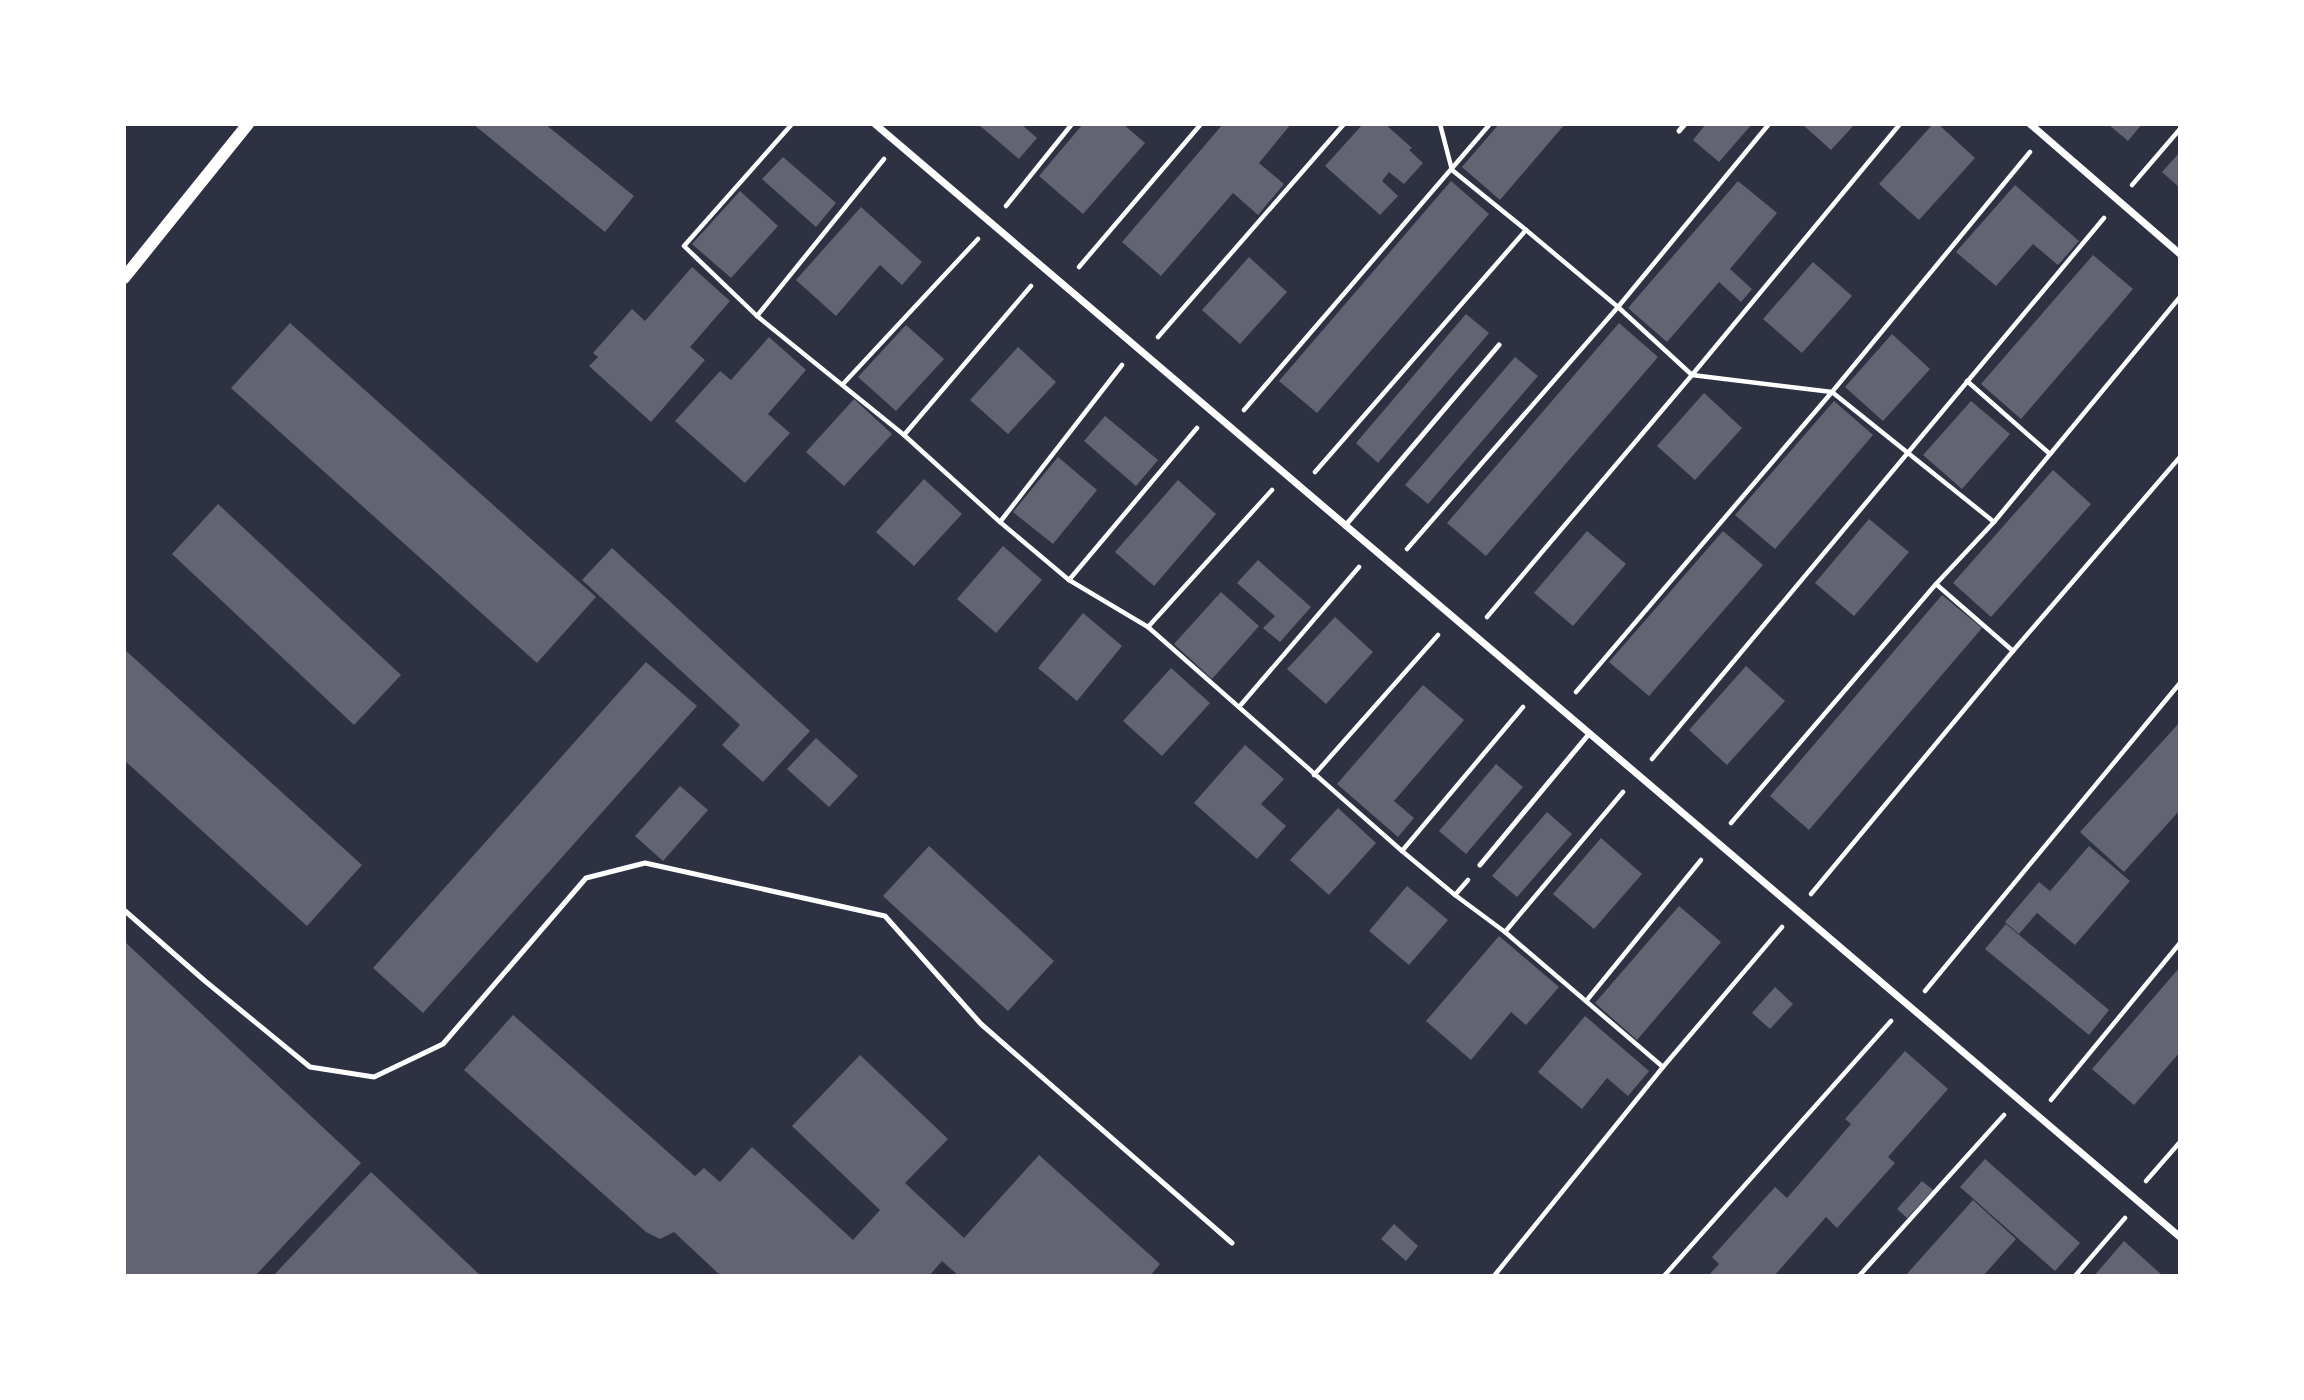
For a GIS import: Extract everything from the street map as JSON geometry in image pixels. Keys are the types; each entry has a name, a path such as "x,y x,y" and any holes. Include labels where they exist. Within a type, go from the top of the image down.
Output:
{"street":[{"path":"124,278 247,124"},
{"path":"875,124 2180,1237"},
{"path":"2031,124 2180,254"}],"lane":[{"path":"1679,131 1685,124"},
{"path":"1345,526 1499,345"},
{"path":"1480,865 1589,734"},
{"path":"124,910 310,1067 374,1077 443,1044 586,878 645,863 884,916 981,1024 1232,1243"}],"path":[{"path":"792,124 684,246 757,316 904,435 1069,580 1148,627 1402,852 1505,932 1663,1067"},
{"path":"843,384 992,224 1072,124"},
{"path":"1063,285 1201,124"},
{"path":"1144,354 1344,124"},
{"path":"1440,124 1452,170 1618,307 1692,375 1832,392 1993,522"},
{"path":"1230,427 1490,124"},
{"path":"1393,566 1618,307 1769,124"},
{"path":"1473,634 1900,124"},
{"path":"1505,932 2180,129"},
{"path":"1560,710 1832,392 2043,136"},
{"path":"757,316 897,143"},
{"path":"1301,488 1526,230"},
{"path":"904,435 1045,270"},
{"path":"1587,1000 1716,842 1936,584 1993,522 2180,297"},
{"path":"1000,522 1137,347"},
{"path":"1967,381 2050,454"},
{"path":"1069,580 1212,410"},
{"path":"1494,1276 1663,1067 2180,457"},
{"path":"1148,627 1286,475"},
{"path":"1238,707 1373,551"},
{"path":"1936,584 2013,651"},
{"path":"1314,775 1454,617"},
{"path":"1664,1276 1909,1006 2180,684"},
{"path":"1402,852 1537,691"},
{"path":"2038,1116 2180,943"},
{"path":"1859,1276 2018,1099"},
{"path":"2076,1276 2180,1142"}],"building":[{"path":"473,124 545,124 634,196 605,232"},
{"path":"978,124 1021,124 1037,138 1019,159"},
{"path":"1083,124 1123,124 1145,143 1083,214 1039,176"},
{"path":"1223,124 1291,124 1259,163 1284,184 1258,215 1233,193 1161,276 1122,242"},
{"path":"1363,124 1385,124 1412,148 1409,150 1423,163 1404,184 1389,172 1382,181 1398,196 1380,215 1325,166"},
{"path":"1499,124 1565,124 1500,200 1462,167"},
{"path":"1706,124 1752,124 1719,162 1693,140"},
{"path":"1802,124 1855,124 1831,150"},
{"path":"1933,124 1938,124 1975,158 1919,220 1879,184"},
{"path":"2108,124 2142,124 2128,141"},
{"path":"2180,152 2180,188 2162,172"},
{"path":"783,157 836,203 816,227 762,179"},
{"path":"1451,181 1489,214 1317,413 1279,381"},
{"path":"1738,181 1777,213 1730,269 1752,289 1741,302 1719,282 1667,342 1628,308"},
{"path":"2015,185 2079,241 2058,265 2033,244 1996,286 1956,252"},
{"path":"740,191 778,226 731,278 692,244"},
{"path":"861,207 922,262 902,285 880,265 836,316 796,280"},
{"path":"2093,255 2133,289 2021,419 1981,384"},
{"path":"1249,257 1287,292 1240,344 1202,310"},
{"path":"1813,262 1852,296 1802,353 1763,319"},
{"path":"692,267 730,301 690,347 705,360 651,422 589,366 598,357 593,353 632,309 645,321"},
{"path":"1466,314 1489,333 1378,463 1356,443"},
{"path":"290,323 596,597 537,663 231,388"},
{"path":"1619,323 1658,357 1486,556 1447,523"},
{"path":"906,325 944,359 896,411 858,377"},
{"path":"1892,334 1930,369 1883,421 1845,387"},
{"path":"769,337 806,370 768,414 790,433 745,483 675,421 720,371 731,380"},
{"path":"1018,347 1056,382 1008,434 970,400"},
{"path":"1515,357 1538,376 1428,504 1405,485"},
{"path":"1704,393 1742,428 1695,480 1657,446"},
{"path":"854,399 892,434 844,486 806,452"},
{"path":"1834,401 1873,435 1775,549 1735,515"},
{"path":"1971,401 2010,434 1962,489 1923,455"},
{"path":"1105,416 1158,460 1136,486 1084,441"},
{"path":"1058,457 1097,490 1053,544 1013,512"},
{"path":"2053,470 2091,504 1991,617 1953,583"},
{"path":"924,479 962,514 914,566 876,532"},
{"path":"1178,480 1216,514 1154,586 1115,552"},
{"path":"218,504 401,675 354,725 172,554"},
{"path":"1869,519 1909,552 1854,616 1815,583"},
{"path":"1587,531 1626,564 1573,626 1534,593"},
{"path":"1723,531 1763,565 1649,696 1609,662"},
{"path":"1003,546 1042,580 996,633 957,599"},
{"path":"612,548 810,731 763,782 722,745 740,725 582,580"},
{"path":"1258,560 1311,607 1280,642 1263,628 1275,616 1237,583"},
{"path":"1221,592 1259,626 1212,679 1174,644"},
{"path":"1942,595 1982,628 1809,830 1770,796"},
{"path":"1083,613 1122,646 1077,701 1038,668"},
{"path":"1335,617 1373,652 1326,704 1287,669"},
{"path":"124,649 362,865 307,926 124,760"},
{"path":"646,662 697,706 423,1013 373,968"},
{"path":"1746,666 1785,701 1727,765 1689,730"},
{"path":"1171,668 1210,703 1162,756 1123,721"},
{"path":"1423,685 1464,720 1394,801 1414,818 1398,837 1337,784"},
{"path":"2180,722 2180,810 2124,872 2080,832"},
{"path":"816,738 858,776 829,807 787,769"},
{"path":"1245,745 1284,779 1261,804 1286,826 1257,859 1194,803"},
{"path":"1496,764 1523,787 1466,854 1439,831"},
{"path":"680,786 708,810 663,861 635,836"},
{"path":"1338,808 1376,843 1329,895 1290,860"},
{"path":"1547,812 1572,834 1517,897 1492,876"},
{"path":"1601,838 1642,874 1594,929 1553,894"},
{"path":"929,846 1054,961 1008,1011 883,896"},
{"path":"2089,846 2130,881 2075,945 2037,913 2019,934 2005,922 2039,882 2050,891"},
{"path":"1407,886 1448,920 1409,965 1369,931"},
{"path":"1679,906 1721,942 1637,1040 1595,1003"},
{"path":"2006,924 2109,1010 2089,1035 1985,949"},
{"path":"1499,936 1559,987 1526,1025 1511,1012 1471,1060 1426,1021"},
{"path":"124,941 361,1163 255,1276 124,1276"},
{"path":"2180,967 2180,1052 2134,1105 2092,1069"},
{"path":"1775,987 1793,1004 1770,1029 1752,1013"},
{"path":"513,1015 695,1176 704,1168 720,1182 752,1147 853,1240 880,1210 792,1126 860,1055 948,1139 905,1183 964,1238 1039,1155 1160,1264 1150,1276 959,1276 942,1261 929,1276 721,1276 674,1232 660,1239 646,1232 464,1070"},
{"path":"1585,1016 1649,1071 1628,1096 1607,1078 1582,1109 1538,1072"},
{"path":"1905,1051 1948,1089 1888,1157 1895,1163 1837,1228 1826,1217 1774,1276 1708,1276 1719,1264 1712,1257 1775,1187 1787,1198 1851,1124 1845,1119"},
{"path":"1985,1159 2080,1243 2055,1271 1960,1187"},
{"path":"371,1172 481,1276 273,1276"},
{"path":"1922,1181 1933,1190 1907,1218 1897,1209"},
{"path":"1973,1200 2016,1239 1983,1276 1905,1276"},
{"path":"1394,1224 1418,1246 1406,1261 1381,1239"},
{"path":"2124,1241 2163,1276 2094,1276"}]}
